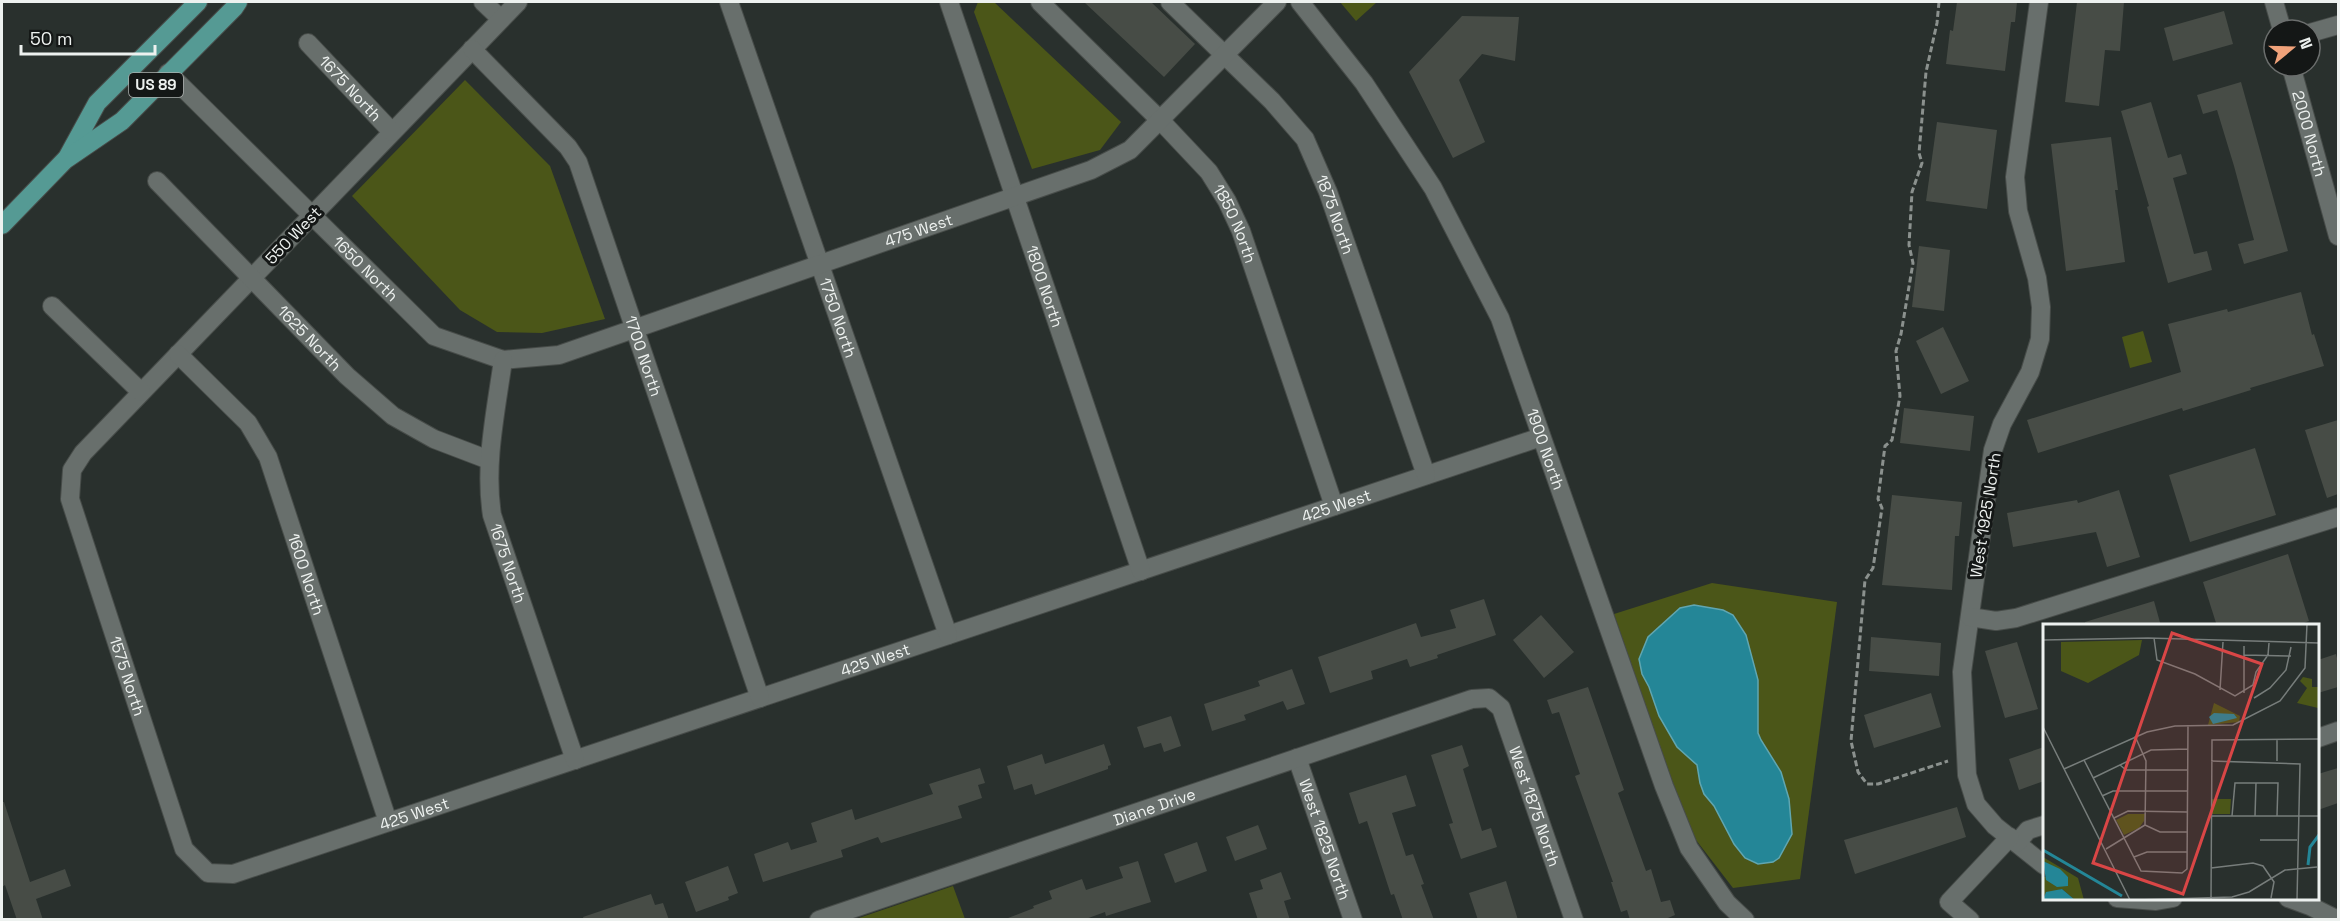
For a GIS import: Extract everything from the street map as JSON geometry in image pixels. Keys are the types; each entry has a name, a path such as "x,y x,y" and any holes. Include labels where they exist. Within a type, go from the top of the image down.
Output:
{"main road":[{"name":"US 89","path":"65,160 97,103 198,2"},
{"name":"US 89","path":"2,225 65,160 122,121 238,2"}],"street":[{"path":"483,2 501,19"},
{"name":"550 West","path":"72,470 83,453 141,392 518,2"},
{"name":"1750 North","path":"729,2 948,635"},
{"name":"1800 North","path":"950,2 1141,571"},
{"name":"1850 North","path":"1040,2 1160,120 1209,172 1227,201 1241,231 1334,506"},
{"name":"1875 North","path":"1170,2 1272,101 1305,140 1328,192 1426,475"},
{"name":"475 West","path":"502,360 560,355 1091,170 1130,150 1277,2"},
{"name":"1900 North","path":"1300,2 1364,83 1444,206 1500,318 1660,775 1689,848 1727,903 1745,920"},
{"name":"West 1925 North","path":"2039,2 2015,177 2018,211 2037,278 2041,307 2040,339 2030,372 2002,424 1993,450 1962,672 1967,775 1976,804 1995,826 2043,864"},
{"path":"2274,2 2279,18"},
{"path":"2322,30 2338,25"},
{"name":"1675 North","path":"308,43 393,132"},
{"name":"1700 North","path":"472,49 568,147 578,162 760,698"},
{"name":"1650 North","path":"168,73 434,336 502,360"},
{"name":"2000 North","path":"2294,78 2338,236"},
{"name":"1625 North","path":"157,181 347,376 393,416 434,439 489,460"},
{"path":"52,306 141,392"},
{"name":"1600 North","path":"178,354 248,423 268,457 388,822"},
{"name":"1675 North","path":"502,360 489,460 489,497 492,515 575,760"},
{"name":"425 West","path":"208,873 233,874 1541,437"},
{"name":"1575 North","path":"72,470 69,498 184,849 208,873"},
{"path":"1970,617 1996,621 2016,618 2338,517"},
{"name":"Diane Drive","path":"819,920 1472,699 1489,698"},
{"name":"West 1875 North","path":"1489,698 1501,708 1574,920"},
{"path":"2319,738 2338,731"},
{"name":"West 1825 North","path":"1297,758 1353,920"},
{"path":"1970,920 1949,902 2013,840 2028,830 2043,825"},
{"path":"2294,900 2338,920"}],"path":[{"path":"1939,2 1937,23 1926,72 1919,153 1922,163 1912,192 1910,245 1913,263 1896,351 1900,396 1892,440 1885,446 1878,499 1882,508 1873,567 1865,579 1851,741 1858,772 1867,784 1878,784 1951,760"}],"green space":[{"path":"978,2 994,2 1121,122 1100,150 1032,169 974,12"},
{"path":"1340,2 1377,2 1356,21"},
{"path":"465,80 550,166 605,319 542,333 497,332 460,310 352,196"},
{"path":"2143,331 2152,362 2130,368 2122,337"},
{"path":"1712,583 1837,602 1800,879 1733,888 1696,840 1670,780 1614,614"},
{"path":"953,886 965,919 856,919"}],"water":[{"path":"1694,605 1723,610 1733,615 1746,635 1758,680 1758,733 1781,772 1789,799 1792,834 1779,858 1773,862 1758,864 1745,858 1734,844 1714,806 1704,794 1697,765 1677,747 1659,716 1642,674 1639,659 1648,637 1680,608"}],"building":[{"path":"1084,2 1151,2 1195,44 1164,77"},
{"path":"1957,2 2017,2 2015,22 2011,22 2005,71 1946,64 1950,30 1953,31"},
{"path":"2077,2 2124,2 2120,51 2105,50 2099,106 2065,102"},
{"path":"2224,11 2233,44 2173,61 2164,28"},
{"path":"1462,16 1519,17 1515,61 1482,54 1459,80 1485,142 1453,158 1409,72"},
{"path":"2241,82 2288,251 2244,264 2238,244 2254,240 2234,166 2217,110 2203,114 2197,95"},
{"path":"2151,102 2168,158 2181,154 2187,174 2173,178 2194,254 2207,251 2212,270 2168,283 2147,207 2149,206 2121,111"},
{"path":"1937,122 1997,130 1987,209 1926,201"},
{"path":"2111,137 2118,190 2115,190 2125,262 2066,271 2051,144"},
{"path":"1919,246 1950,250 1944,311 1912,307"},
{"path":"2301,292 2312,335 2314,334 2324,366 2183,411 2182,408 2038,453 2027,420 2181,372 2168,324 2227,309 2228,312"},
{"path":"1943,327 1969,381 1941,394 1916,341"},
{"path":"1904,408 1974,416 1970,451 1900,443"},
{"path":"2338,420 2338,494 2327,498 2305,430"},
{"path":"2255,448 2276,515 2190,542 2169,475"},
{"path":"2119,490 2140,557 2107,567 2096,532 2013,547 2007,513 2077,500 2078,503"},
{"path":"1892,495 1962,502 1959,536 1955,536 1952,590 1882,585"},
{"path":"2288,554 2309,621 2301,624 2216,624 2203,582"},
{"path":"1484,599 1496,635 1437,655 1438,658 1410,667 1407,659 1371,671 1373,679 1330,693 1318,657 1416,623 1421,637 1456,628 1450,610"},
{"path":"2154,601 2160,624 2086,624 2085,622"},
{"path":"1541,615 1574,652 1544,678 1513,640"},
{"path":"1871,637 1941,643 1939,676 1869,671"},
{"path":"2017,642 2038,709 2005,718 1985,651"},
{"path":"2336,654 2338,687 2319,693 2319,660"},
{"path":"1292,669 1305,704 1287,710 1283,701 1244,715 1246,720 1212,731 1204,704 1260,686 1258,681"},
{"path":"1588,687 1624,790 1618,793 1646,871 1651,869 1661,902 1670,900 1675,915 1663,920 1630,920 1627,910 1621,912 1611,882 1613,882 1575,776 1580,774 1559,712 1552,714 1547,700"},
{"path":"1931,693 1941,727 1874,748 1864,715"},
{"path":"1171,716 1181,746 1164,752 1161,743 1144,748 1137,727"},
{"path":"1104,744 1111,765 1108,769 1035,795 1032,784 1014,790 1007,766 1042,754 1045,764"},
{"path":"1462,745 1469,766 1463,769 1482,831 1491,828 1497,847 1461,859 1449,824 1453,823 1431,755"},
{"path":"2043,747 2043,781 2019,790 2009,759"},
{"path":"980,768 985,783 978,785 982,798 958,806 962,818 881,843 878,837 841,850 843,857 763,882 754,854 788,842 791,850 817,842 811,823 852,809 855,820 933,794 929,784"},
{"path":"2338,768 2338,803 2319,810 2319,774"},
{"path":"1406,775 1416,806 1392,813 1406,856 1413,854 1434,920 1403,920 1394,894 1391,895 1367,821 1359,824 1349,793"},
{"path":"2,802 4,802 30,882 65,869 71,886 36,899 43,920 17,920 5,885 2,887"},
{"path":"1957,807 1966,837 1855,874 1844,840"},
{"path":"1258,825 1267,849 1235,861 1226,837"},
{"path":"1197,842 1207,871 1175,883 1164,854"},
{"path":"1138,861 1151,902 1106,916 1105,912 1083,920 1008,920 1008,918 1034,908 1033,906 1052,899 1049,891 1082,879 1086,890 1123,878 1119,867"},
{"path":"728,866 738,893 728,897 729,900 696,912 685,882"},
{"path":"1281,872 1291,899 1284,901 1290,920 1258,920 1249,893 1263,889 1260,880"},
{"path":"1506,881 1518,920 1478,920 1469,893"},
{"path":"651,894 655,905 663,903 669,920 584,920 583,917"}]}
